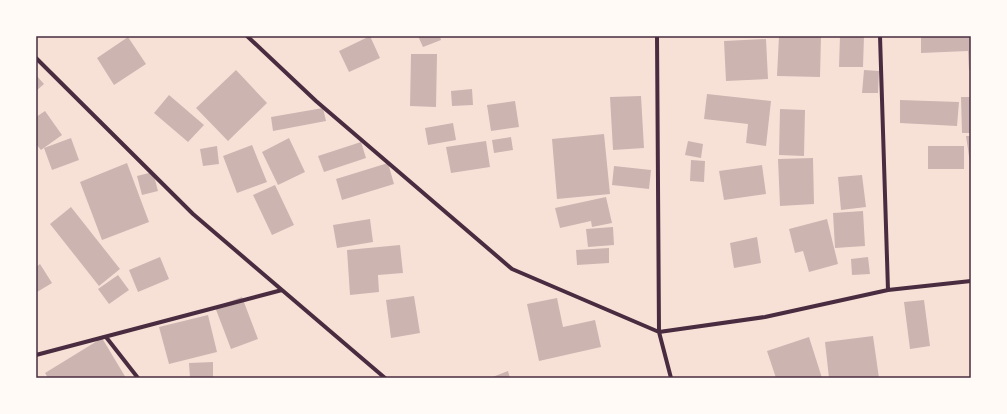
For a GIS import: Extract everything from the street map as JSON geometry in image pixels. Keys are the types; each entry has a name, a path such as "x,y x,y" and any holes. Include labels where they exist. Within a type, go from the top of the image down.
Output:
{"street":[{"path":"247,36 316,101 512,269 659,332 765,317 888,290 971,280"},
{"path":"657,36 659,332 671,378"},
{"path":"880,36 888,290"},
{"path":"36,58 193,214 385,378"},
{"path":"36,355 282,290"},
{"path":"106,337 138,378"}],"building":[{"path":"370,36 380,58 349,72 339,51"},
{"path":"418,36 440,36 441,40 423,47"},
{"path":"779,36 821,36 820,77 777,76"},
{"path":"840,36 864,36 863,67 839,67"},
{"path":"921,36 971,36 971,70 969,70 968,51 921,53"},
{"path":"128,37 146,64 114,85 97,58"},
{"path":"766,39 768,79 726,81 724,41"},
{"path":"411,54 437,54 436,107 410,106"},
{"path":"236,70 267,103 228,141 196,108"},
{"path":"864,70 879,71 878,93 862,93"},
{"path":"36,75 44,84 36,91"},
{"path":"472,89 473,105 452,106 451,91"},
{"path":"707,94 771,101 766,146 746,143 748,124 704,119"},
{"path":"169,95 204,125 188,142 154,113"},
{"path":"641,96 644,148 613,150 610,97"},
{"path":"961,97 971,97 971,133 962,133"},
{"path":"900,100 959,102 957,126 900,123"},
{"path":"515,101 519,127 491,131 487,105"},
{"path":"323,108 326,121 273,131 271,117"},
{"path":"780,109 805,110 804,156 779,155"},
{"path":"45,111 62,135 41,150 36,144 36,117"},
{"path":"453,123 456,140 428,145 425,128"},
{"path":"604,134 610,194 557,199 552,139"},
{"path":"966,136 971,136 971,163 970,163"},
{"path":"511,137 513,150 494,153 492,140"},
{"path":"71,138 79,160 52,170 44,148"},
{"path":"289,138 305,172 278,185 262,152"},
{"path":"486,141 490,167 451,173 446,147"},
{"path":"688,141 703,144 701,158 685,155"},
{"path":"361,142 366,158 324,172 318,156"},
{"path":"252,145 267,182 237,193 223,156"},
{"path":"217,146 219,164 203,166 200,149"},
{"path":"928,146 964,146 964,169 928,169"},
{"path":"813,158 814,204 780,206 778,159"},
{"path":"691,160 705,161 704,182 690,181"},
{"path":"127,163 149,222 102,240 80,182"},
{"path":"388,163 394,184 342,200 336,179"},
{"path":"762,165 766,194 724,200 719,171"},
{"path":"614,166 651,170 649,189 612,185"},
{"path":"153,172 158,191 142,195 137,176"},
{"path":"862,175 866,207 841,210 838,177"},
{"path":"275,185 294,225 272,235 253,195"},
{"path":"606,197 612,223 592,227 591,221 560,228 555,208"},
{"path":"71,207 120,269 99,286 50,224"},
{"path":"863,211 865,246 835,248 833,213"},
{"path":"370,219 373,242 337,248 333,225"},
{"path":"827,219 838,264 809,272 803,251 795,253 789,229"},
{"path":"613,227 614,245 588,247 586,229"},
{"path":"757,237 761,263 734,268 730,243"},
{"path":"400,245 403,273 378,275 379,292 350,295 347,250"},
{"path":"609,248 609,263 577,265 576,250"},
{"path":"160,257 169,279 138,292 129,270"},
{"path":"868,257 870,274 852,275 851,259"},
{"path":"40,264 52,283 37,292 36,267"},
{"path":"118,275 129,290 109,304 98,289"},
{"path":"414,296 420,333 391,338 386,300"},
{"path":"242,297 258,339 231,349 215,307"},
{"path":"557,298 563,327 595,320 601,347 539,361 527,304"},
{"path":"924,300 930,346 910,349 904,302"},
{"path":"208,315 217,352 169,364 159,327"},
{"path":"873,336 879,378 829,378 825,342"},
{"path":"809,337 822,378 776,378 767,351"},
{"path":"102,338 126,378 48,378 45,373"},
{"path":"213,362 213,377 190,378 189,363"},
{"path":"508,371 510,378 490,378"}]}
